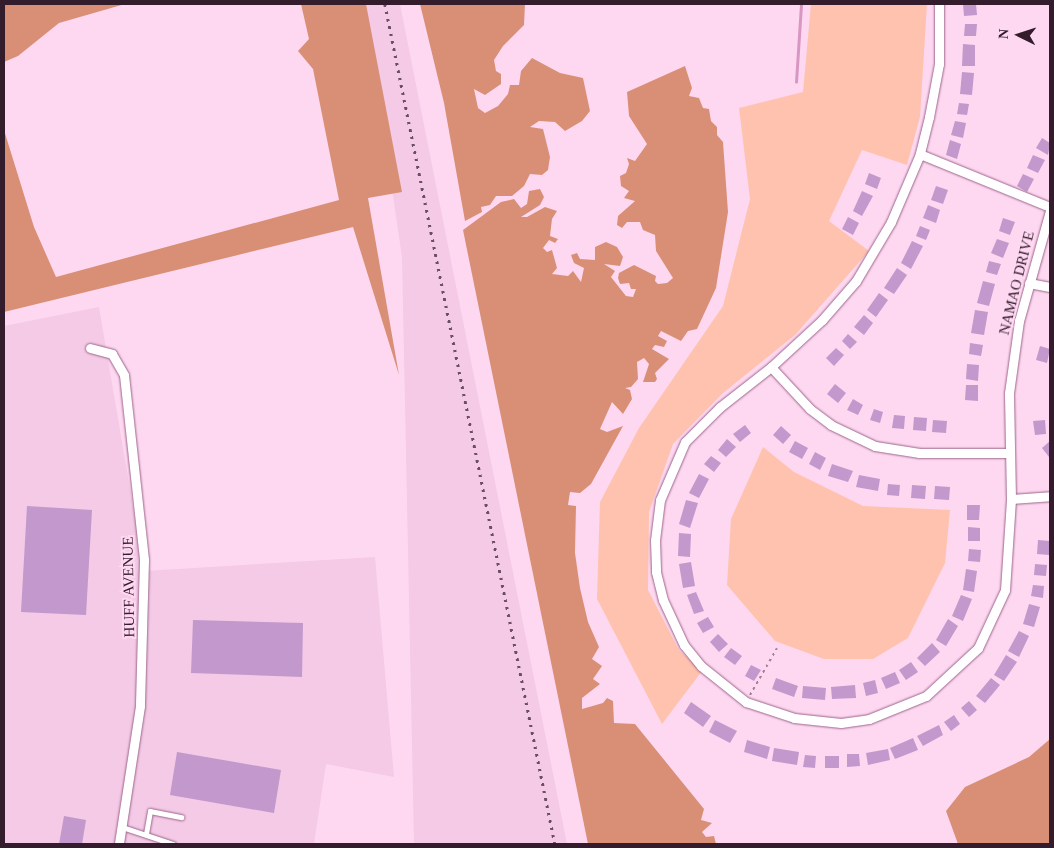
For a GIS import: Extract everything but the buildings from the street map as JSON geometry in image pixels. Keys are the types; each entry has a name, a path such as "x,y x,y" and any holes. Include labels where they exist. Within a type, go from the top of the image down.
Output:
{"street":[{"path":"746,702 701,666 684,645 663,600 656,572 655,540 660,500 685,442 720,407 771,367 822,320 856,281 891,222 920,154 939,64 939,4"},
{"path":"920,154 1050,209"},
{"name":"NAMAO DRIVE","path":"746,702 794,718 841,723 869,718 926,696 978,648 993,619 1004,590 1011,499 1009,393 1019,321 1050,209"},
{"path":"1029,283 1050,286"},
{"name":"HUFF AVENUE","path":"90,348 112,354 124,375 141,524 143,666 119,844"},
{"path":"771,367 810,409 831,425 875,446 920,452 1010,453"},
{"path":"1011,499 1050,496"}],"lane":[{"path":"146,834 150,811 181,817"},
{"path":"122,827 173,844"}],"path":[{"path":"746,702 777,648"}],"shaded area":[{"path":"4,4 125,4 59,23 18,56 4,62"},
{"path":"301,4 366,4 402,192 368,198 399,375 353,227 4,312 4,130 34,227 56,277 339,200 313,69 298,51 309,39"},
{"path":"365,4 400,4 567,844 414,844 402,257"},
{"path":"420,4 525,4 524,25 503,46 494,60 496,71 501,74 501,84 485,95 474,89 478,108 485,113 498,106 508,94 510,85 519,85 521,71 532,58 560,73 583,78 590,111 582,121 565,131 555,122 539,121 530,127 543,129 550,157 548,170 542,175 530,174 524,186 512,196 496,196 490,205 481,207 482,212 465,221 444,103"},
{"path":"811,4 927,4 920,117 907,165 862,150 829,221 869,251 795,335 723,393 673,444 649,512 648,590 679,650 702,671 662,724 597,599 600,502 639,428 723,306 750,199 739,108 803,92"},
{"path":"685,66 692,88 689,96 699,98 703,108 709,109 711,121 717,127 717,135 723,142 728,212 716,288 697,329 688,331 681,341 661,331 658,336 667,341 664,347 655,345 652,349 669,359 655,373 657,379 655,382 643,382 649,364 644,358 637,362 638,379 631,387 625,388 630,390 632,399 623,414 612,402 600,429 607,432 623,426 591,484 580,493 570,492 568,505 576,506 575,553 580,588 588,622 599,647 592,659 602,666 593,679 600,684 582,698 582,709 603,703 607,698 613,701 614,723 635,724 704,809 701,820 712,823 702,832 706,837 714,836 716,844 588,844 463,230 501,202 514,199 521,208 527,204 529,191 540,189 544,197 540,205 521,217 527,217 545,207 557,211 552,219 550,236 558,239 555,243 549,240 543,248 547,252 552,250 557,268 552,274 568,276 573,271 581,282 584,268 574,263 571,255 577,253 580,259 595,260 595,247 606,242 617,247 623,257 620,266 604,264 615,271 611,277 626,296 633,297 636,289 631,289 629,283 620,284 619,273 634,265 656,276 655,281 658,284 667,283 673,278 656,251 655,235 643,230 640,222 627,222 622,228 617,225 618,216 635,201 624,198 629,191 621,186 620,176 626,173 629,164 627,158 635,161 647,144 629,116 627,92"},
{"path":"99,307 144,571 375,557 394,777 326,764 314,844 4,844 4,326"},
{"path":"763,447 794,472 863,506 950,510 945,563 908,638 873,659 824,659 775,641 727,585 731,519"},
{"path":"1050,739 1050,844 958,844 946,811 965,787 1029,757"}],"waterway":[{"path":"796,82 801,4"}],"railway":[{"path":"385,4 555,844"}]}
